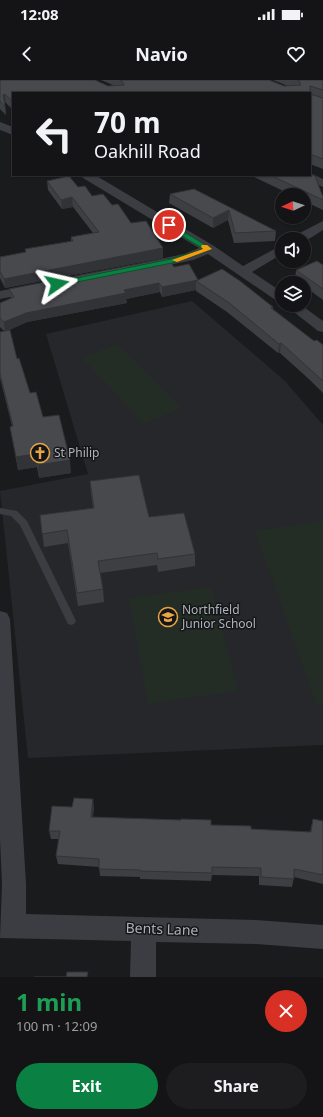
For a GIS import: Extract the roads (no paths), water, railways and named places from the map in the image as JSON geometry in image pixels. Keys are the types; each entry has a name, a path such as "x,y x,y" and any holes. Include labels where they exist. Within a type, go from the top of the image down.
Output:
{"street":[{"path":"0,125 12,131"},
{"path":"89,176 209,249 275,293"},
{"path":"307,176 323,183"},
{"path":"311,232 323,225"},
{"path":"136,268 172,261 209,249"},
{"path":"243,271 275,253"},
{"path":"0,295 45,286"},
{"path":"301,312 323,328"},
{"path":"0,618 14,884 6,926"},
{"name":"Bents Lane","path":"6,926 256,932 323,938"},
{"path":"143,977 144,929"}],"lane":[{"path":"0,511 14,513 24,523 71,621"}],"place":[{"name":"St Philip","path":"40,453"},
{"name":"Northfield Junior School","path":"168,617"}]}
